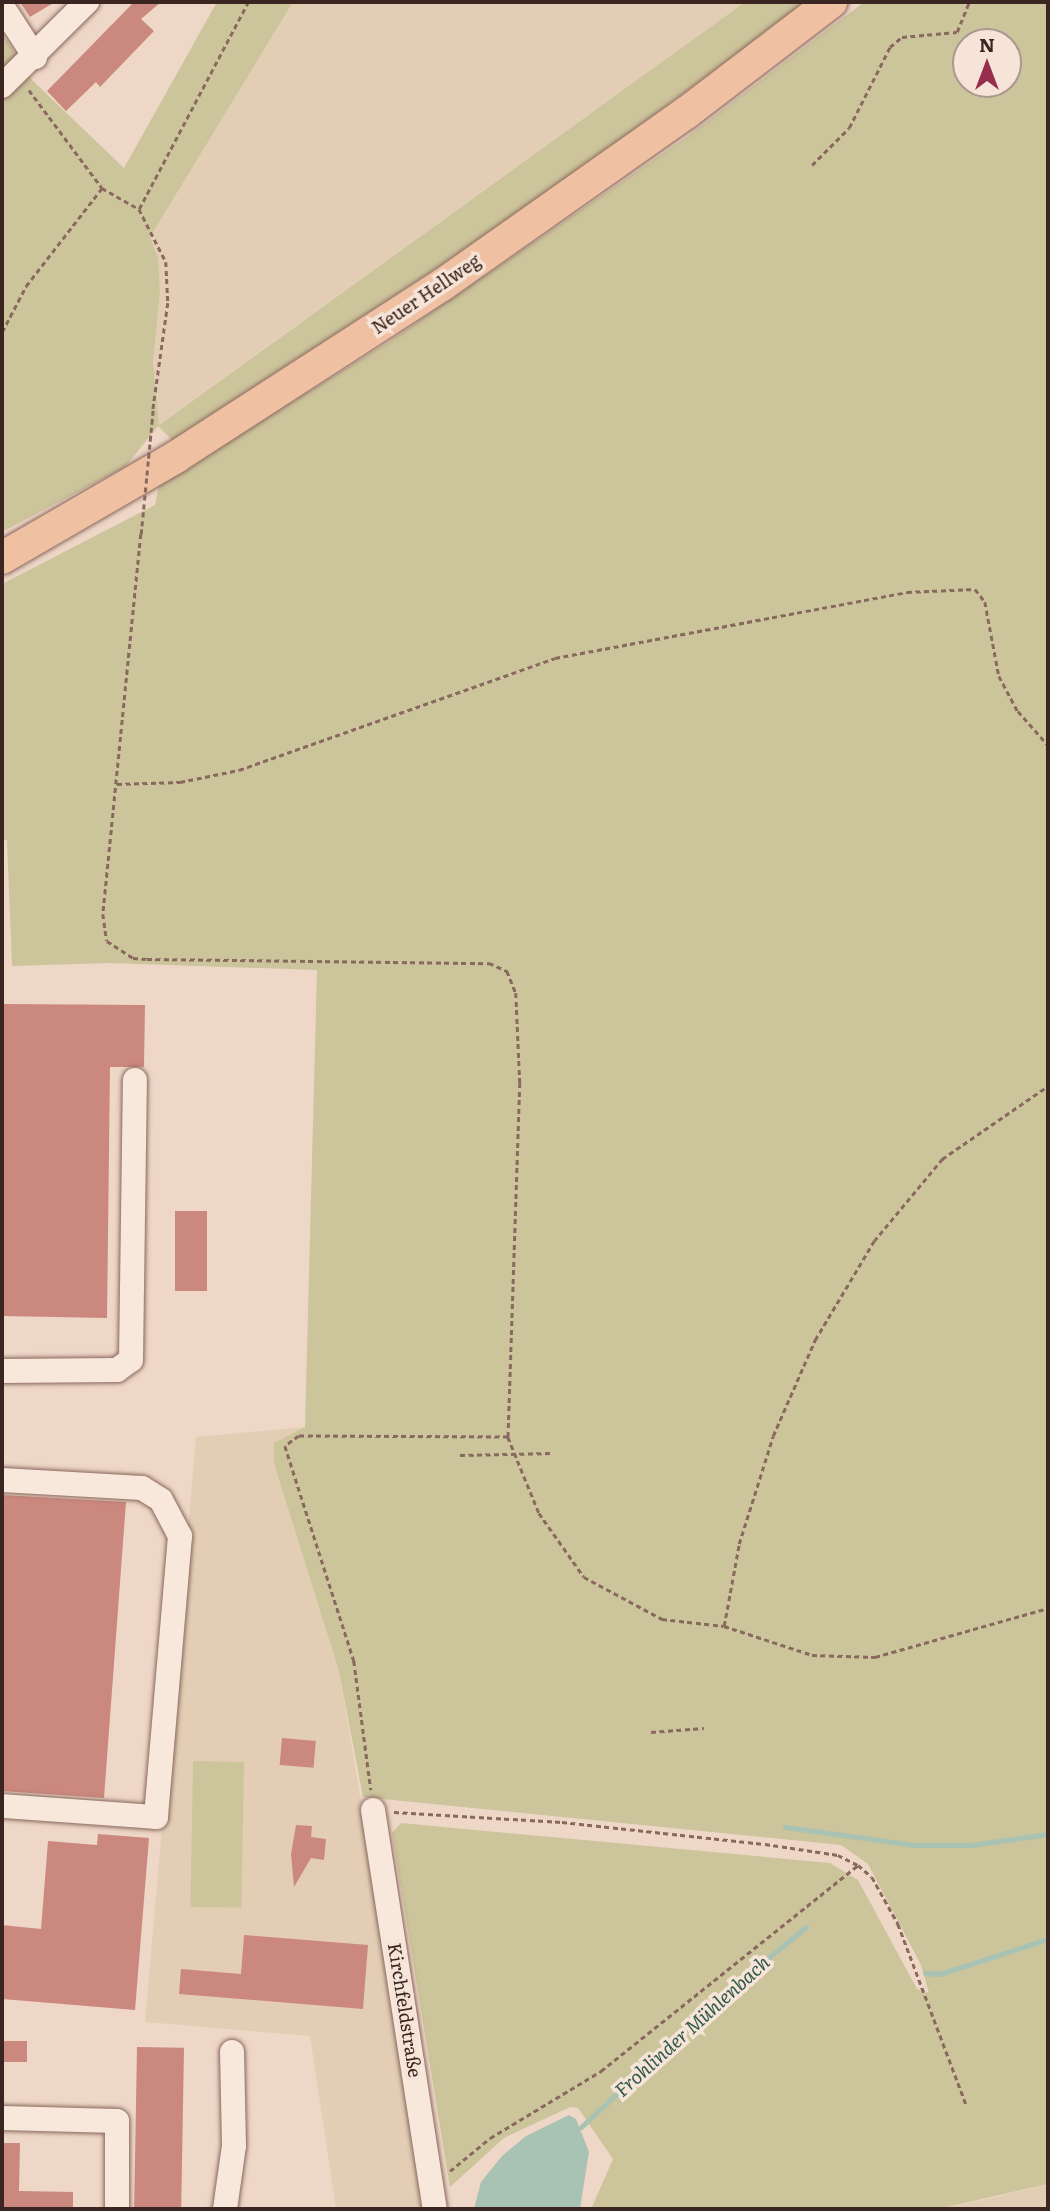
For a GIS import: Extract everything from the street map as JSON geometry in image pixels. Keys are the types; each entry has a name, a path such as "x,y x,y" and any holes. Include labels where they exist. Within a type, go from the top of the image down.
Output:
{"main road":[{"name":"Neuer Hellweg","path":"2,558 176,457 442,285 686,113 831,2"}],"street":[{"path":"18,72 87,2"},
{"path":"2,6 18,72"},
{"path":"2,1371 117,1370 131,1360 135,1080"},
{"path":"2,1480 142,1488 161,1500 180,1536 156,1817 2,1806"},
{"name":"Kirchfeldstraße","path":"373,1810 433,2198"},
{"path":"225,2209 234,2146 232,2052"},
{"path":"2,2118 117,2121 117,2209"}],"path":[{"path":"139,209 248,2"},
{"path":"812,165 849,128 890,47 902,37 957,32 969,2"},
{"path":"18,72 102,188 139,209 166,262 168,303 153,410 103,926 118,950 147,960 489,963 513,977 521,1023 508,1437 512,1454 539,1513 584,1577 662,1619 723,1626 812,1655 875,1657 1048,1608"},
{"path":"2,332 26,286 102,188"},
{"path":"117,784 180,782 239,770 555,658 906,592 975,589 985,602 999,676 1018,710 1048,745"},
{"path":"723,1626 739,1544 774,1436 815,1340 874,1241 942,1159 1048,1086"},
{"path":"508,1437 299,1436 285,1446 354,1661 373,1810 765,1844 838,1855 858,1865 872,1877 898,1924 967,2104"},
{"path":"460,1455 553,1453"},
{"path":"651,1732 704,1728"},
{"path":"433,2198 490,2138 601,2071 858,1865"}],"shaded area":[{"path":"217,2 293,2 150,237 158,258 160,292 153,362 159,425 745,2 808,2 508,222 172,440 158,426 125,467 2,532 2,33 32,80 124,168"},
{"path":"293,2 745,2 158,425 153,361 160,292 158,258 149,237"},
{"path":"864,2 1048,2 1048,2184 938,2209 591,2209 613,2159 578,2108 570,2107 504,2138 450,2187 392,1833 401,1823 830,1863 858,1880 917,1989 929,1993 921,1965 868,1864 841,1845 363,1797 339,1671 274,1464 274,1443 305,1427 317,970 110,963 12,966 7,840 2,840 2,584 155,505 159,485 387,343 687,137"},
{"path":"305,1427 274,1443 274,1464 339,1671 430,2209 336,2209 310,2036 145,2022 196,1437"},
{"path":"193,1761 244,1762 241,1908 190,1907"},
{"path":"569,2115 576,2119 589,2152 580,2209 474,2209 481,2182 502,2156 526,2136"},
{"path":"1048,2184 1048,2209 938,2209 996,2197"}],"building":[{"path":"20,2 55,2 30,17"},
{"path":"134,2 161,2 141,19 154,31 100,87 96,82 66,111 47,91"},
{"path":"2,1004 145,1005 144,1067 110,1067 107,1318 2,1316"},
{"path":"175,1211 207,1211 207,1291 175,1291"},
{"path":"2,1495 126,1502 104,1798 2,1791"},
{"path":"282,1738 316,1741 314,1768 280,1765"},
{"path":"296,1825 312,1826 311,1837 326,1839 324,1860 311,1858 294,1887 291,1854"},
{"path":"98,1834 149,1838 135,2010 2,1999 2,1925 41,1929 48,1841 97,1845"},
{"path":"244,1935 368,1945 363,2009 179,1994 181,1969 241,1974"},
{"path":"2,2041 27,2041 27,2062 2,2062"},
{"path":"137,2047 184,2048 181,2209 134,2209"},
{"path":"2,2143 20,2143 19,2191 73,2192 73,2209 2,2209"}],"waterway":[{"path":"785,1827 914,1845 971,1845 1048,1834"},
{"name":"Frohlinder Mühlenbach","path":"581,2127 732,1987 806,1927"},
{"name":"Frohlinder Mühlenbach","path":"925,1973 940,1974 1048,1939"}]}
